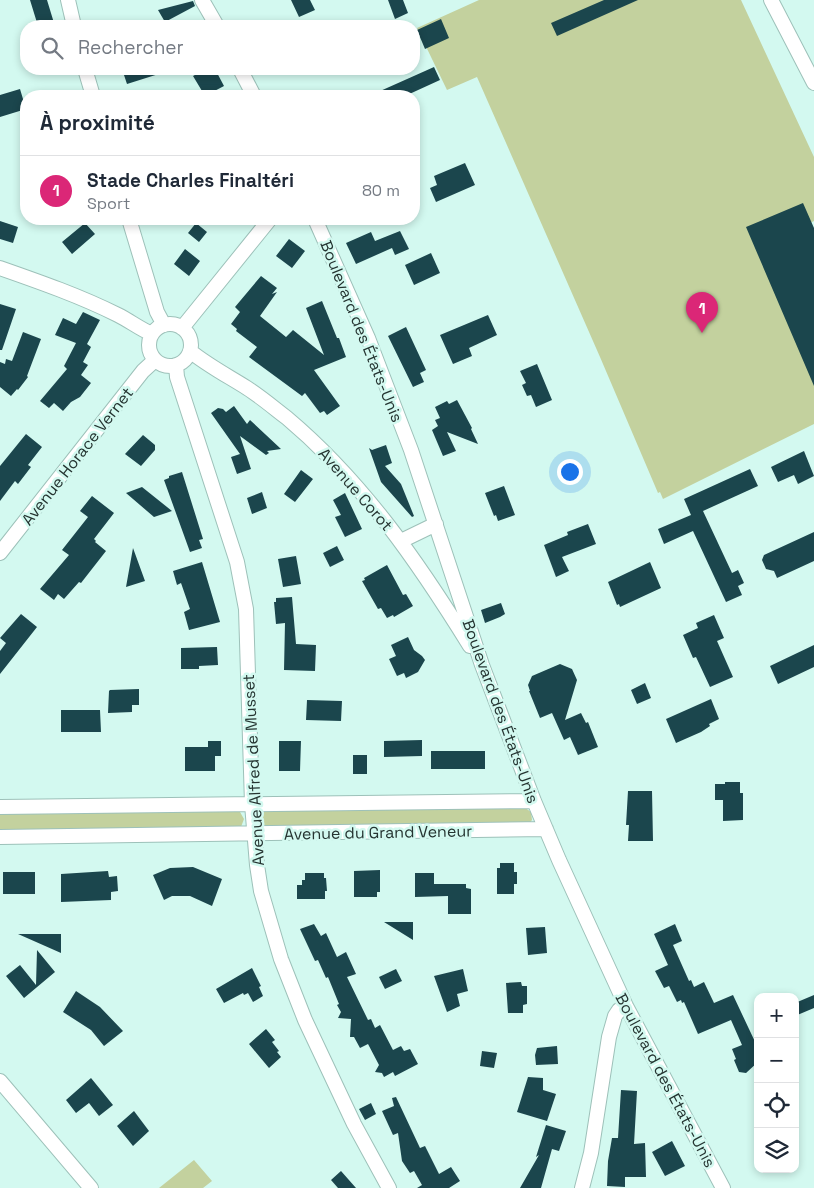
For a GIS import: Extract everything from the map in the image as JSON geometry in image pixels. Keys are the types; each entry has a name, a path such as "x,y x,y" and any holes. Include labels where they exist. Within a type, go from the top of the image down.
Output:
{"street":[{"path":"68,0 73,20"},
{"path":"202,0 214,20"},
{"path":"771,0 814,82"},
{"path":"87,75 91,90"},
{"path":"243,75 251,90"},
{"path":"131,225 157,312 164,325"},
{"path":"182,328 265,225"},
{"name":"Boulevard des États-Unis","path":"318,225 368,338 411,450 482,665 559,860 626,1006 723,1188"},
{"path":"0,268 89,302 120,316 152,334"},
{"path":"164,325 176,325 182,328 190,338 190,351 187,357 176,365 165,365 155,360 149,348 152,334 164,325"},
{"name":"Avenue Corot","path":"190,351 201,360 250,390 318,446 367,499 401,541 442,601 482,665"},
{"name":"Avenue Horace Vernet","path":"0,553 143,371 155,360"},
{"name":"Avenue Alfred de Musset","path":"176,365 177,377 237,562 246,609 252,804 261,891 281,959 326,1069 390,1188"},
{"path":"401,541 436,524"},
{"name":"Avenue du Grand Veneur","path":"0,807 534,800"},
{"name":"Avenue du Grand Veneur","path":"0,837 546,829"},
{"path":"582,1188 591,1153 609,1037 615,1016 626,1006"},
{"path":"0,1081 92,1188"}],"green space":[{"path":"479,0 741,0 814,157 814,221 806,225 814,243 814,424 663,499 660,492 658,493 477,77 447,90 420,34 420,27"},
{"path":"521,805 531,812 532,820 529,824 266,828 262,818 263,813 267,809"},
{"path":"236,810 240,812 244,819 241,827 0,833 0,813"},
{"path":"194,1160 212,1181 203,1188 159,1188"}],"building":[{"path":"30,0 47,0 53,20 36,20"},
{"path":"291,0 310,0 315,10 299,17"},
{"path":"388,0 403,0 408,13 395,19"},
{"path":"604,0 638,0 557,36 551,23"},
{"path":"193,1 195,6 169,20 164,20 158,10"},
{"path":"441,19 449,38 425,49 420,37 420,29"},
{"path":"434,67 440,80 418,90 382,90 420,75 420,73"},
{"path":"124,75 156,75 127,84"},
{"path":"218,75 224,86 216,90 201,90 193,76"},
{"path":"20,89 20,111 0,117 0,95"},
{"path":"465,163 475,185 436,202 430,188 437,185 434,176"},
{"path":"803,203 814,228 814,386 746,227"},
{"path":"0,221 18,227 13,243 0,239"},
{"path":"83,225 87,225 95,234 72,254 62,242"},
{"path":"194,225 198,225 207,232 199,242 188,233"},
{"path":"400,231 409,249 395,255 392,248 356,264 346,243 371,232 375,241"},
{"path":"289,239 305,251 292,268 276,256"},
{"path":"185,249 200,261 189,276 174,264"},
{"path":"431,253 440,273 414,285 405,265"},
{"path":"261,276 277,288 272,294 277,292 260,316 286,337 293,330 324,355 306,308 322,301 346,357 314,370 340,406 327,415 324,411 320,413 305,393 302,396 249,357 257,347 236,331 237,329 231,324 240,312 235,307"},
{"path":"0,304 16,309 2,350 0,350"},
{"path":"83,312 100,320 87,344 91,347 83,362 88,365 81,375 91,383 80,397 71,402 63,411 54,403 49,408 40,401 67,369 64,366 76,343 55,335 63,318 76,324"},
{"path":"488,315 497,335 469,348 472,356 453,364 440,335"},
{"path":"406,327 426,370 420,373 424,382 413,387 388,336"},
{"path":"23,332 41,339 28,377 11,396 0,387 0,362 5,364 6,359 12,361"},
{"path":"537,364 552,400 536,407 531,395 527,396 522,385 526,383 520,371"},
{"path":"457,400 478,444 447,432 456,451 443,456 432,430 438,426 435,420 440,418 435,407 447,401 449,404"},
{"path":"234,406 247,424 250,420 281,449 267,451 269,453 266,455 240,436 251,469 237,474 231,457 240,454 211,413 218,408 226,412"},
{"path":"26,434 42,447 28,465 31,467 18,484 15,481 0,501 0,466"},
{"path":"143,435 155,445 155,450 141,466 125,454"},
{"path":"386,445 392,463 385,466 401,484 414,516 412,517 381,482 369,448 372,450"},
{"path":"804,451 814,476 798,484 794,475 778,482 771,467"},
{"path":"750,469 758,486 703,511 732,573 738,570 744,583 738,586 742,595 726,602 693,531 664,544 658,529 691,515 684,499"},
{"path":"301,470 313,479 295,502 284,494"},
{"path":"182,472 203,539 199,540 202,548 190,552 164,480 169,478 169,476"},
{"path":"504,486 515,515 498,521 496,515 494,516 485,493"},
{"path":"142,487 172,511 154,517 126,493"},
{"path":"262,492 267,508 252,514 247,498"},
{"path":"345,493 362,529 345,537 335,517 341,515 333,500"},
{"path":"92,496 114,513 94,539 106,551 81,583 79,582 64,599 58,594 54,600 40,589 69,555 62,550 88,517 80,511"},
{"path":"588,524 596,544 562,557 569,571 556,577 544,545 568,535 567,532"},
{"path":"814,532 814,561 777,578 774,571 766,569 762,560 764,555"},
{"path":"337,546 344,560 330,567 323,553"},
{"path":"133,548 145,581 126,587"},
{"path":"296,556 301,584 283,587 278,559"},
{"path":"202,562 220,622 189,630 184,612 190,609 181,583 177,585 173,571"},
{"path":"650,562 661,588 620,607 619,604 617,605 608,582"},
{"path":"387,565 403,595 406,594 413,606 394,617 393,615 387,618 381,608 378,609 362,581"},
{"path":"292,597 296,644 316,645 315,671 284,670 285,623 276,624 274,602 276,602 276,598"},
{"path":"501,603 505,614 485,623 481,610"},
{"path":"21,614 37,627 0,674 0,651 6,643 0,638"},
{"path":"714,615 724,638 717,641 733,677 710,687 696,657 693,658 683,635 698,628 696,623"},
{"path":"408,637 414,650 425,660 418,672 406,678 404,673 397,676 389,659 396,656 391,645"},
{"path":"814,645 814,667 778,684 770,666"},
{"path":"217,647 218,665 199,666 199,669 181,669 181,648"},
{"path":"560,664 572,669 577,680 565,720 581,713 586,723 588,722 598,747 578,755 570,737 564,740 552,713 540,718 529,691 528,685 532,676"},
{"path":"645,683 651,698 637,704 631,690"},
{"path":"139,689 139,705 132,705 132,712 108,713 110,690"},
{"path":"711,699 719,719 709,724 710,726 701,732 676,743 666,719"},
{"path":"307,700 342,701 341,721 306,720"},
{"path":"61,710 100,710 101,732 61,732"},
{"path":"422,740 422,756 384,757 384,741"},
{"path":"208,741 221,741 221,756 215,756 215,771 185,771 185,747 208,747"},
{"path":"279,741 301,741 300,771 279,771"},
{"path":"431,751 485,751 485,769 431,769"},
{"path":"353,755 367,755 367,774 353,774"},
{"path":"725,782 740,782 740,793 743,793 743,820 723,821 723,800 715,800 715,784 725,784"},
{"path":"628,791 652,791 653,841 628,841 629,825 626,825"},
{"path":"500,863 514,863 514,872 517,872 517,884 514,884 514,894 497,894 497,868 500,868"},
{"path":"193,867 222,879 212,906 190,896 172,896 164,900 153,875 170,868"},
{"path":"380,870 380,892 377,892 377,897 354,897 354,871"},
{"path":"108,871 109,877 117,876 118,891 111,892 111,900 61,902 61,874"},
{"path":"3,872 35,872 35,894 3,894"},
{"path":"305,873 324,873 327,891 325,891 325,899 297,899 297,885 302,885 302,880 305,880"},
{"path":"415,873 434,873 434,884 466,884 466,888 471,889 471,914 448,914 448,896 415,897"},
{"path":"384,922 413,922 413,940"},
{"path":"314,924 321,936 326,933 337,957 346,952 356,974 347,977 368,1020 371,1019 375,1028 380,1025 393,1050 401,1046 404,1051 410,1049 418,1064 395,1076 393,1072 384,1077 382,1073 375,1072 379,1065 368,1044 360,1048 354,1037 350,1037 351,1019 338,1018 341,1012 328,977 326,978 318,960 315,961 300,929"},
{"path":"675,924 682,941 673,945 689,981 691,980 694,987 704,982 714,1003 733,995 754,1040 754,1066 746,1073 739,1072 734,1060 736,1059 732,1049 742,1045 731,1020 698,1034 684,1002 682,1003 681,1000 677,1002 669,986 664,988 655,971 668,965 654,934"},
{"path":"545,927 547,953 528,955 526,928"},
{"path":"18,934 61,934 61,953"},
{"path":"37,950 55,972 24,998 6,976 20,965 36,985"},
{"path":"252,968 261,986 259,987 263,996 253,1002 248,993 244,995 243,993 224,1003 216,989"},
{"path":"396,969 402,981 385,989 379,977"},
{"path":"463,969 468,991 457,994 460,1006 447,1012 434,976"},
{"path":"521,982 522,986 527,986 527,1004 523,1005 523,1013 508,1013 506,983"},
{"path":"76,991 100,1007 123,1031 104,1046 91,1030 63,1012"},
{"path":"814,995 814,1008 799,1014 799,1001"},
{"path":"266,1029 275,1040 272,1042 281,1057 269,1068 249,1044"},
{"path":"557,1046 558,1064 536,1065 535,1055 537,1048"},
{"path":"482,1051 497,1053 494,1068 480,1066"},
{"path":"528,1077 543,1078 543,1090 556,1094 547,1121 517,1112"},
{"path":"91,1078 113,1105 99,1116 89,1103 76,1113 66,1100"},
{"path":"621,1090 637,1091 634,1144 645,1143 646,1177 625,1177 625,1187 607,1186 608,1161 612,1138 618,1138"},
{"path":"396,1097 420,1148 425,1146 439,1174 451,1167 460,1181 449,1188 417,1188 422,1185 414,1171 410,1173 402,1161 398,1133 393,1135 382,1111 394,1106 392,1098"},
{"path":"371,1103 376,1114 365,1120 359,1109"},
{"path":"134,1111 149,1131 133,1146 117,1126"},
{"path":"546,1125 566,1131 559,1151 552,1149 541,1188 520,1188 539,1155 536,1157"},
{"path":"672,1141 685,1166 665,1176 652,1152"},
{"path":"341,1171 356,1188 338,1188 331,1180"}],"place":[{"name":"Stade Charles Finaltéri","path":"702,333"}]}
